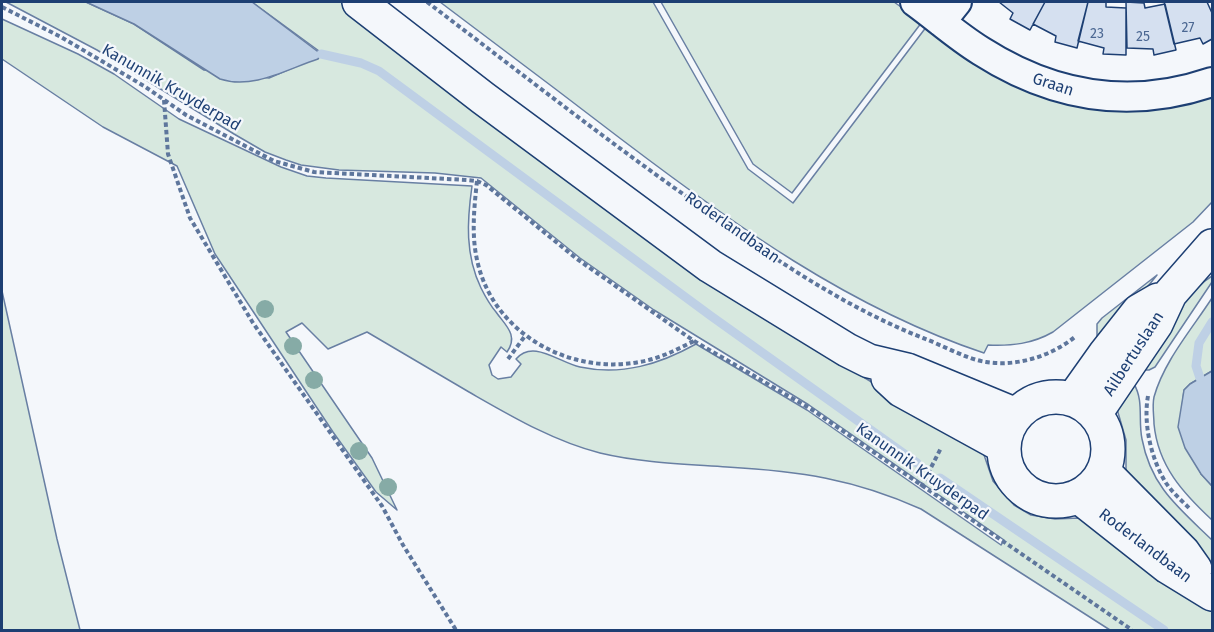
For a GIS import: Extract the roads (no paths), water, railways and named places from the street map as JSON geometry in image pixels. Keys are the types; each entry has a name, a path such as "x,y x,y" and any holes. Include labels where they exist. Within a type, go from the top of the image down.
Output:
{"main road":[{"path":"359,2 483,98 710,266 837,344 869,361 901,390 1003,446"},
{"name":"Ailbertuslaan","path":"1084,406 1125,369 1156,324 1170,294 1212,246"},
{"name":"Ailbertuslaan","path":"1084,406 1105,354 1139,311 1170,294"},
{"path":"869,361 907,370 1016,415"},
{"path":"1057,396 1084,406 1104,427 1108,441 1108,456 1103,471 1088,490 1078,496 1060,501 1042,500 1026,492 1013,480 1005,464 1003,446 1007,429 1016,415 1027,404 1042,398 1057,396"},
{"name":"Roderlandbaan","path":"1103,471 1183,552 1212,593"},
{"name":"Roderlandbaan","path":"1078,496 1168,567 1212,593"}],"street":[{"name":"Graan","path":"915,2 949,12 978,50 1011,69 1053,87 1078,93 1138,96 1180,91 1212,82"}],"water":[{"path":"86,2 252,2 321,54 318,59 270,77 232,82 220,79 134,24"},
{"path":"1212,371 1212,486 1201,474 1185,448 1178,427 1184,390"}],"waterway":[{"path":"321,54 361,63 379,71 711,316 917,463"},
{"path":"1200,378 1196,366 1199,343 1212,322"},
{"path":"940,478 1164,630"}]}
